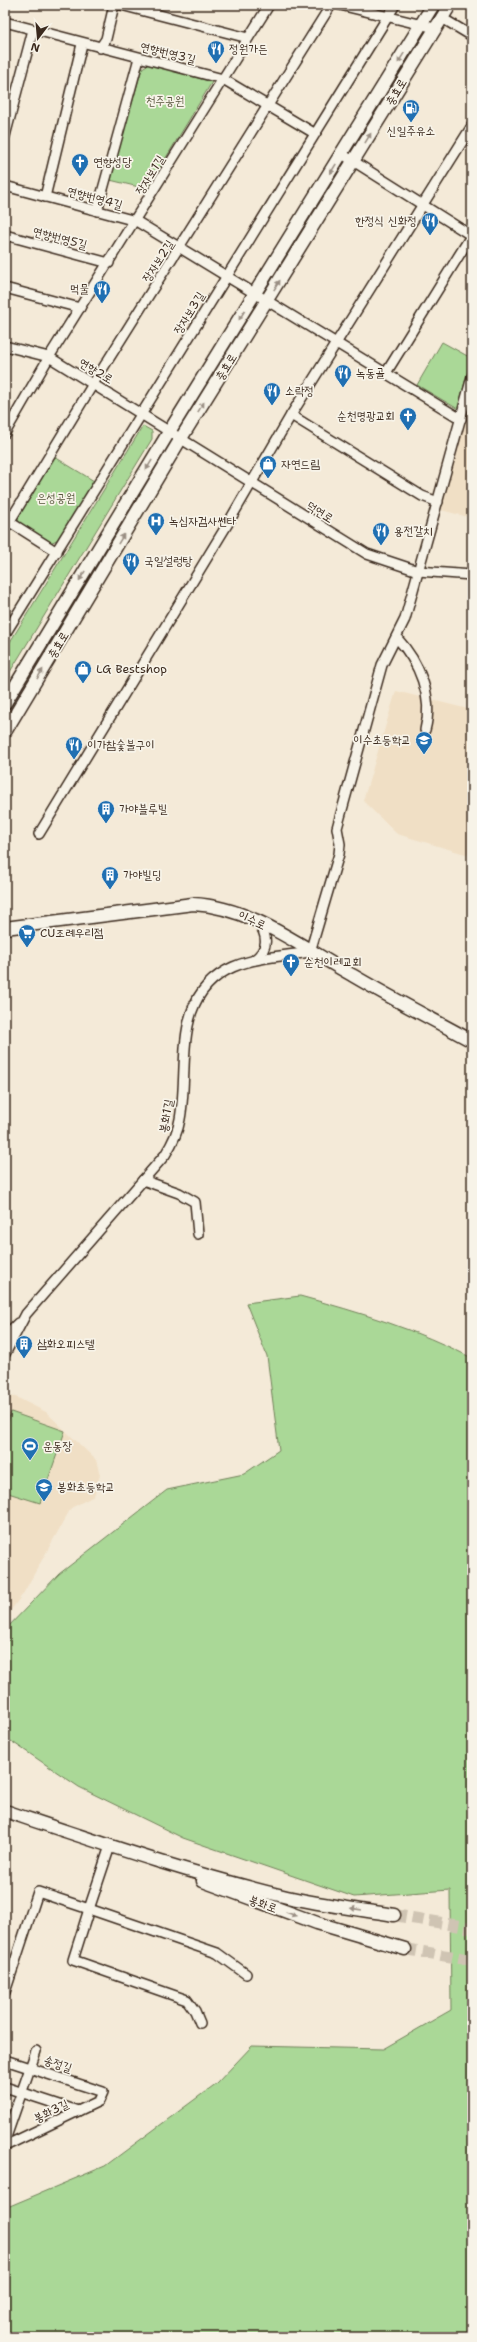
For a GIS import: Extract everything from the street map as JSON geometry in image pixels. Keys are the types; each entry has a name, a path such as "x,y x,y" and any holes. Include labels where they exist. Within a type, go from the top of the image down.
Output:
{"main road":[{"name":"충효로","path":"5,703 169,432 433,5"},
{"name":"충효로","path":"5,732 180,440 354,162 450,5"},
{"name":"이수로","path":"5,928 192,904 224,908 258,920 310,952 389,997 472,1041"},
{"name":"봉화로","path":"5,1811 123,1850 289,1897 394,1915"},
{"name":"봉화로","path":"123,1850 288,1913 405,1949"}],"street":[{"path":"100,48 106,39 114,5"},
{"path":"121,5 248,38"},
{"name":"장자보1길","path":"5,433 49,357 136,221 269,5"},
{"name":"장자보2길","path":"6,523 180,248 331,5"},
{"path":"340,5 387,18 435,28"},
{"name":"장자보3길","path":"5,633 57,552 314,133 395,5"},
{"path":"442,18 472,36"},
{"name":"연향번영3길","path":"5,22 82,44 223,79 314,133"},
{"path":"5,136 33,30"},
{"path":"45,197 82,44"},
{"path":"97,211 139,58"},
{"path":"39,834 335,342 472,126"},
{"path":"342,154 472,236 386,373"},
{"name":"연향번영4길","path":"5,186 136,221 461,419"},
{"name":"연향번영5길","path":"5,235 109,263"},
{"path":"5,288 80,308"},
{"name":"연향2로","path":"5,346 49,357 142,413 169,432"},
{"path":"310,952 339,854 340,844 337,828 382,665 388,651 397,638 418,571 472,377"},
{"path":"291,415 422,496 438,502"},
{"name":"덕연로","path":"169,432 350,545 381,560 418,571 472,575"},
{"path":"6,523 57,552"},
{"path":"397,638 415,662 426,690 427,704 425,730"},
{"path":"5,703 20,708"},
{"path":"254,960 262,953 266,944 265,933 258,920"},
{"name":"봉화1길","path":"5,1354 26,1314 165,1155 176,1134 180,1119 185,1034 192,1011 207,986 221,974 233,967 254,960 310,952"},
{"path":"144,1180 179,1193 194,1202 198,1234"},
{"path":"5,1336 26,1314"},
{"path":"110,1846 73,1960 187,2000 195,2011 200,2023"},
{"path":"5,1992 38,1892 217,1953 246,1974"},
{"path":"5,2140 36,2051"},
{"name":"송정길","path":"5,2060 104,2092"},
{"path":"5,2087 78,2111"},
{"name":"봉화3길","path":"5,2146 99,2100 104,2092"}],"shaded area":[{"path":"472,391 472,518 441,510"},
{"name":"이수초등학교","path":"396,691 472,710 472,856 397,834 363,801"},
{"name":"봉화초등학교","path":"5,1396 16,1397 46,1412 96,1460 100,1475 94,1496 71,1508 23,1594 5,1618"}],"green space":[{"name":"천주공원","path":"149,64 212,82 147,189 110,180 142,68"},
{"path":"442,342 471,358 458,409 417,385"},
{"path":"143,426 152,431 152,439 5,680 5,650"},
{"name":"은성공원","path":"53,456 94,481 59,539 48,544 19,525 18,514"},
{"path":"300,1296 388,1322 452,1348 472,1358 472,2337 5,2337 5,2208 105,2166 217,2083 252,2046 383,2049 451,2010 450,1890 354,1897 183,1838 79,1787 5,1737 5,1630 59,1574 167,1490 244,1474 279,1450 267,1356 246,1303"},
{"name":"운동장","path":"11,1412 65,1431 40,1503 5,1492 5,1430"}],"tunnel":[{"path":"394,1915 472,1928"},
{"path":"405,1949 472,1960"}],"place":[{"name":"정원가든","path":"216,64"},
{"name":"신일주유소","path":"411,123"},
{"name":"연향성당","path":"80,177"},
{"name":"한정식 신화정","path":"430,236"},
{"name":"먹물","path":"102,304"},
{"name":"녹동골","path":"343,388"},
{"name":"소락정","path":"272,406"},
{"name":"순천명광교회","path":"408,431"},
{"name":"자연드림","path":"268,479"},
{"name":"녹십자검사쎈타","path":"156,536"},
{"name":"용전갈치","path":"381,546"},
{"name":"국일설렁탕","path":"131,576"},
{"name":"LG Bestshop","path":"83,684"},
{"name":"이수초등학교","path":"424,755"},
{"name":"이가참숯불구이","path":"74,760"},
{"name":"가야블루빌","path":"106,824"},
{"name":"가야빌딩","path":"110,890"},
{"name":"CU조례우리점","path":"27,948"},
{"name":"순천이레교회","path":"291,977"},
{"name":"삼화오피스텔","path":"24,1359"},
{"name":"운동장","path":"30,1461"},
{"name":"봉화초등학교","path":"44,1502"}]}
